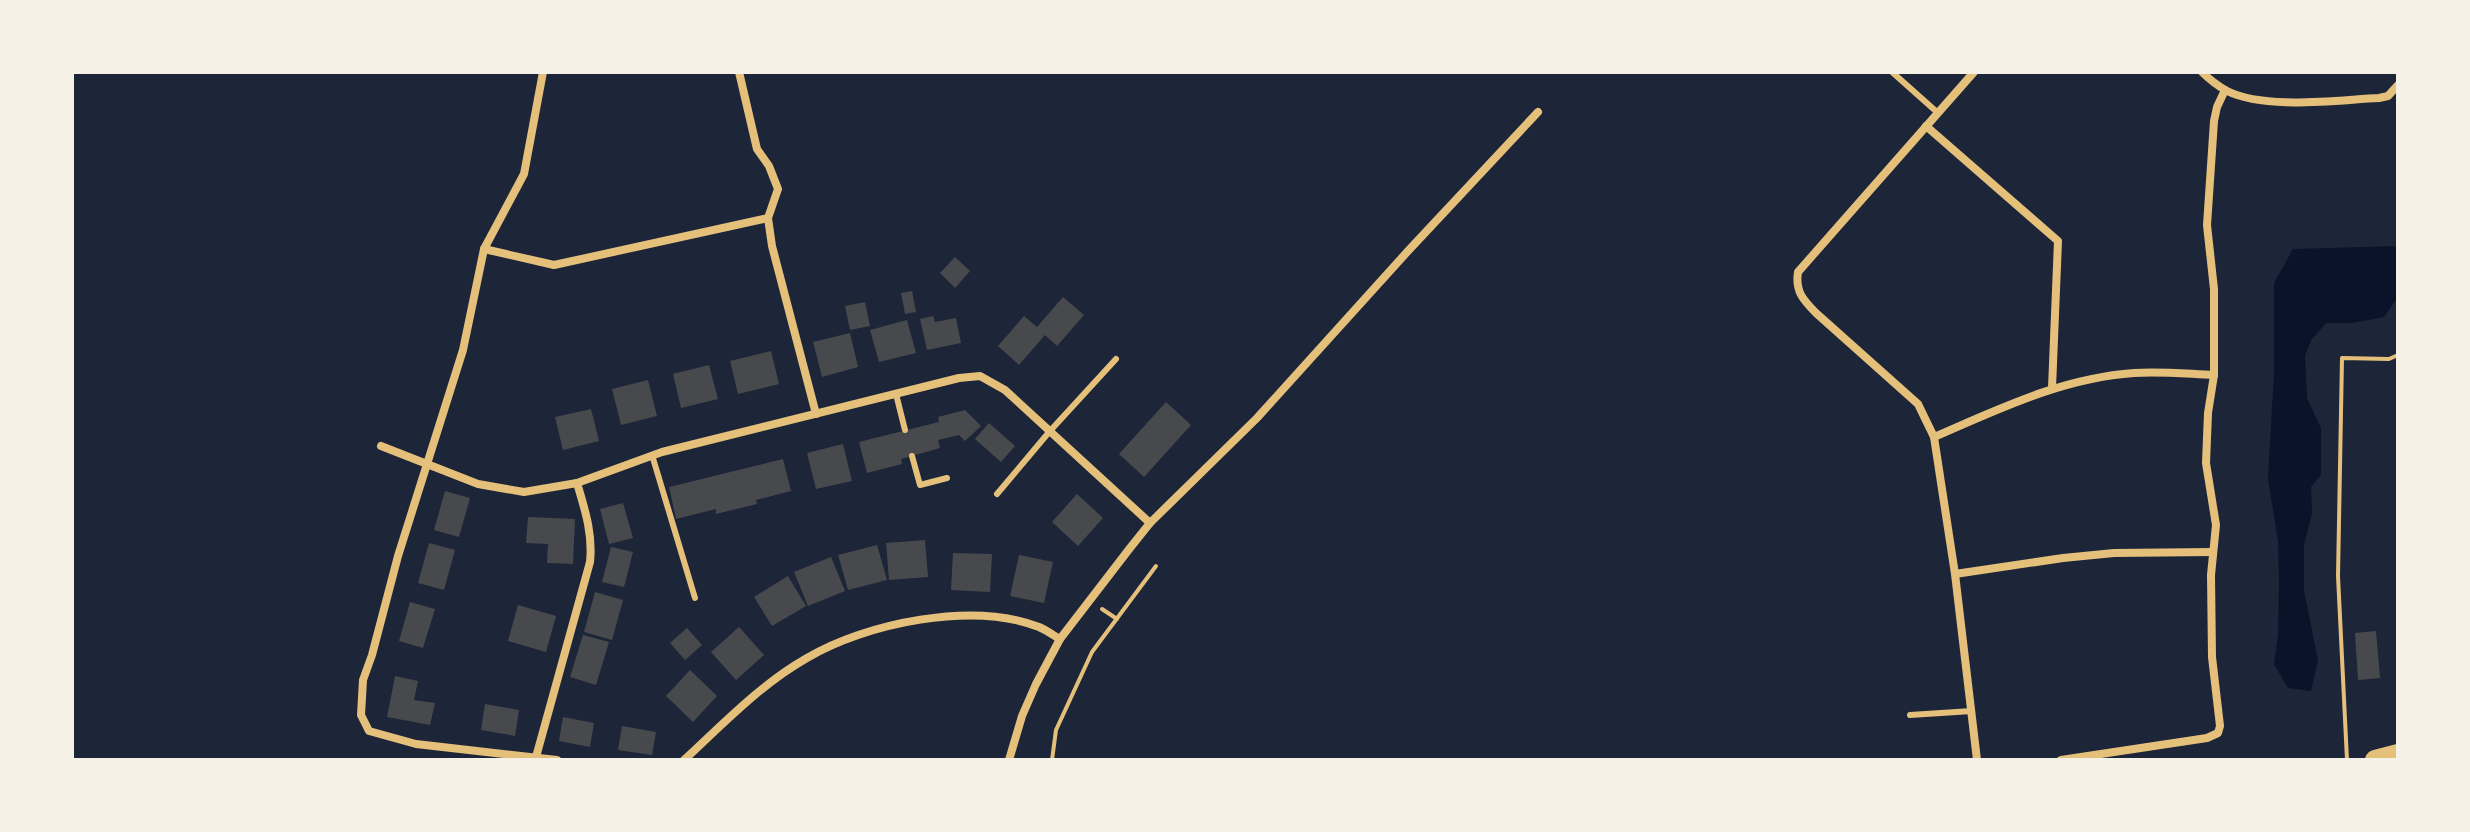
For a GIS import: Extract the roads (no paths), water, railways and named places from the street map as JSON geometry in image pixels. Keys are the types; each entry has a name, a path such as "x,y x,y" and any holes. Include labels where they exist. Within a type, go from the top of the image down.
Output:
{"main road":[{"path":"2375,760 2398,754"}],"street":[{"path":"543,72 524,174 484,249 463,350 398,556 363,680 361,715 369,731 416,744 557,760"},
{"path":"739,72 757,149 769,166 778,189 768,218 772,246 816,414"},
{"path":"1974,72 1798,272 1796,284 1802,299 1816,313 1918,404 1934,437 1955,574 1977,760"},
{"path":"2202,72 2225,90 2258,100 2379,98 2388,96 2398,85"},
{"path":"2061,760 2192,741 2218,733 2221,715 2212,657 2212,552 2216,525 2206,463 2208,413 2214,375 2214,289 2207,225 2214,121 2225,90"},
{"path":"1011,758 1022,716 1060,639 1150,523 1257,418 1538,112"},
{"path":"1926,126 2058,241 2052,388"},
{"path":"484,249 554,265 768,218"},
{"path":"1934,437 2019,399 2052,388 2134,373 2214,375"},
{"path":"381,446 478,484 524,492 577,483 652,455 959,378 980,376 1005,390 1150,523"},
{"path":"536,757 590,562 590,529 577,483"},
{"path":"1955,574 2114,553 2212,552"},
{"path":"684,760 779,677 809,657 856,635 921,619 957,616 1025,623 1040,627 1060,639"}],"lane":[{"path":"1892,72 1938,113"},
{"path":"997,494 1116,359"},
{"path":"896,394 905,430"},
{"path":"652,455 695,598"},
{"path":"912,456 920,485 947,478"},
{"path":"1910,715 1972,711"}]}
